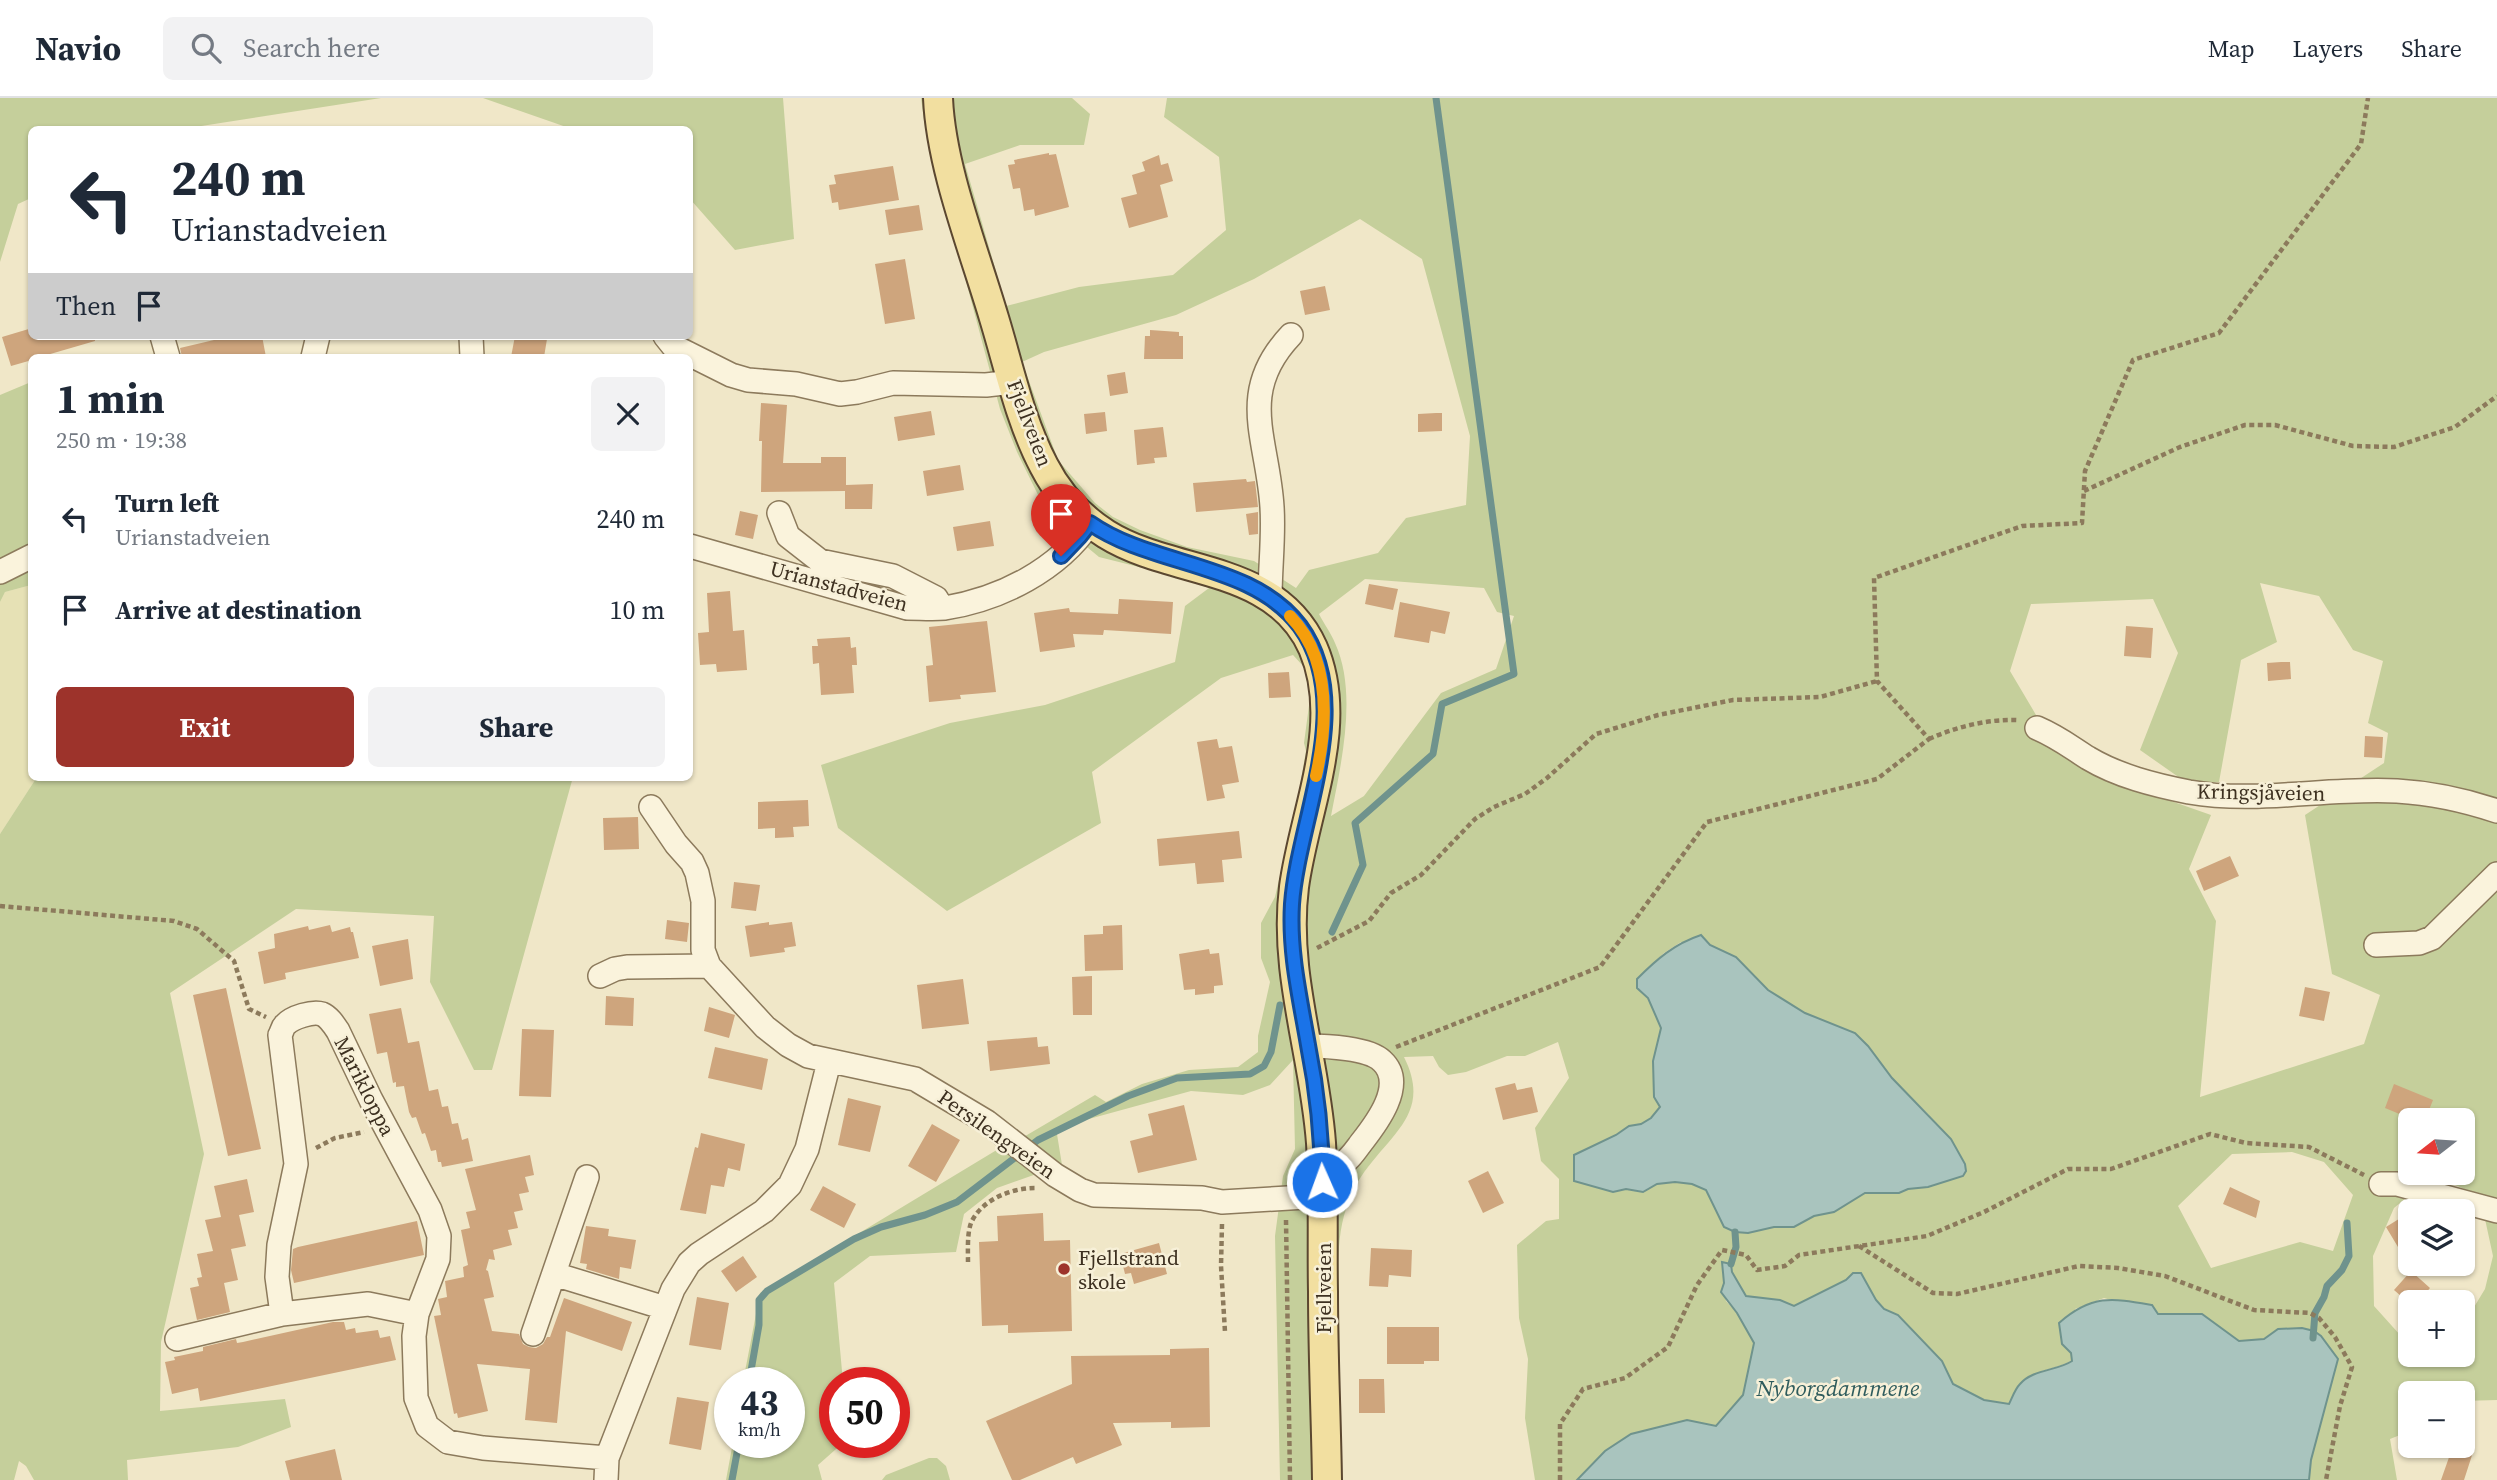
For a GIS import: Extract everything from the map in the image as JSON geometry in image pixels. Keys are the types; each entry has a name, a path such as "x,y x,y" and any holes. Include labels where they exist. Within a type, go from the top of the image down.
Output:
{"main road":[{"name":"Fjellveien","path":"938,98 954,185 1013,382 1033,443 1044,467 1064,498 1109,537 1244,583 1270,598 1300,626 1312,648 1324,694 1325,717 1320,759 1297,865 1292,903 1292,955 1318,1111 1322,1168 1327,1480"}],"street":[{"path":"1270,598 1272,507 1259,425 1260,393 1270,361 1291,335"},
{"path":"668,340 673,346 689,354"},
{"path":"693,356 731,375 748,380 796,384 840,394 893,383 986,385 1013,382"},
{"path":"779,513 788,536 820,561 892,576 936,598 942,608"},
{"name":"Urianstadveien","path":"693,547 907,608 942,608 971,603 1011,589 1061,556 1090,523"},
{"path":"0,572 28,558"},
{"name":"Kringsjåveien","path":"2037,728 2063,740 2089,758 2134,779 2190,792 2251,796 2395,791 2465,800 2497,811"},
{"path":"600,976 627,967 709,966 703,950 703,901 697,873 692,862 651,807"},
{"path":"2376,945 2419,943 2432,938 2497,874"},
{"name":"Persilengveien","path":"709,966 765,1027 798,1050 829,1062 915,1079 987,1122 1071,1185 1094,1195 1202,1198 1222,1202 1322,1196"},
{"name":"Marikloppa","path":"285,1024 309,1014 322,1014 331,1021 430,1210 439,1236 438,1259 417,1314 414,1336 416,1398 427,1426 448,1442 606,1469 673,1289 689,1263 764,1211 790,1185 807,1149 829,1062"},
{"path":"282,1314 278,1277 279,1245 296,1164 280,1046 280,1035 285,1024"},
{"path":"1308,1046 1358,1050 1382,1059 1391,1081 1383,1115 1348,1159 1338,1166 1322,1168"},
{"path":"533,1334 587,1177"},
{"path":"2381,1184 2409,1187 2497,1211"},
{"path":"554,1274 665,1308"},
{"path":"177,1339 282,1314 368,1304 417,1314"}],"path":[{"path":"1929,739 1877,681 1874,578 2022,526 2082,523 2085,471 2133,360 2219,333 2361,144 2368,98"},
{"path":"2084,491 2179,447 2245,425 2275,425 2353,446 2394,447 2455,427 2497,396"},
{"path":"1313,951 1369,921 1391,893 1421,876 1475,819 1494,807 1525,794 1596,734 1658,715 1733,700 1820,697 1877,681"},
{"path":"1382,1059 1396,1046 1600,967 1707,822 1877,779 1929,739 1976,724 2017,720 2037,728"},
{"path":"0,906 174,921 197,929 234,961 248,1009 285,1024"},
{"path":"296,1164 320,1145 335,1138 359,1132 389,1133"},
{"path":"1560,1480 1560,1424 1583,1389 1625,1378 1668,1347 1697,1285 1722,1250 1746,1255 1757,1270 1785,1266 1799,1255 1927,1236 1984,1212 2068,1169 2111,1168 2210,1134 2246,1143 2309,1147 2381,1184"},
{"path":"968,1262 970,1226 976,1215 996,1197 1023,1188 1060,1188 1071,1185"},
{"path":"1222,1202 1221,1266 1225,1332"},
{"path":"1859,1246 1933,1293 1958,1294 2079,1266 2118,1268 2165,1276 2254,1310 2310,1313 2319,1318 2336,1337 2352,1367 2340,1406 2326,1480"}],"shaded area":[{"path":"28,586 28,781 34,781 0,834 0,602 5,592"}],"green space":[{"path":"0,98 381,98 201,126 28,126 28,199 18,204 0,262"},
{"path":"483,98 783,98 794,239 735,250 693,202 693,126 563,126"},
{"path":"921,98 1072,98 1090,114 1084,145 1020,145 965,164 1006,306 1079,287 1173,275 1226,230 1219,157 1164,117 1167,98 2497,98 2497,1400 2475,1401 2475,1381 2398,1381 2398,1436 2390,1439 2397,1480 2309,1480 2311,1460 2338,1360 2321,1336 2278,1329 2264,1339 2239,1341 2202,1314 2158,1314 2104,1298 2075,1309 2072,1360 2025,1379 2009,1404 1984,1400 1953,1384 1942,1361 1898,1315 1884,1309 1861,1273 1853,1273 1846,1280 1794,1306 1780,1300 1746,1297 1732,1272 1722,1268 1726,1301 1737,1313 1754,1343 1743,1395 1716,1426 1687,1420 1605,1451 1577,1480 1535,1480 1525,1418 1528,1359 1519,1318 1517,1245 1546,1221 1559,1219 1559,1179 1541,1161 1535,1128 1569,1078 1558,1042 1525,1056 1507,1056 1466,1072 1448,1075 1439,1067 1433,1056 1404,1057 1411,1075 1412,1105 1399,1129 1358,1182 1346,1209 1340,1235 1340,1480 1280,1480 1275,1236 1283,1176 1295,1149 1293,1060 1270,1085 1243,1095 1191,1091 1056,1128 1062,1165 997,1188 964,1214 956,1252 870,1256 834,1283 842,1367 819,1367 819,1458 826,1458 818,1465 822,1480 726,1480 730,1458 805,1458 805,1367 746,1367 760,1293 995,1151 1095,1095 1106,1102 1142,1084 1189,1070 1238,1067 1258,1052 1258,1036 1270,982 1261,958 1261,923 1275,897 1306,751 1304,743 1310,698 1304,667 1293,655 1221,678 1092,772 1101,823 947,911 838,828 821,765 950,723 1045,705 1175,662 1185,606 1209,588 1171,575 1099,557 1053,519 1017,452 1000,409 925,127","holes":["1360,219 1422,259 1470,436 1466,505 1406,518 1378,553 1309,570 1296,588 1254,561 1187,547 1140,530 1113,517 1095,503 1058,460 1022,362 1044,352 1176,315 1254,279","1365,579 1484,588 1497,612 1514,616 1496,669 1441,693 1364,796 1331,816 1345,729 1345,684 1335,643 1319,614","2260,583 2319,596 2353,650 2383,661 2368,723 2388,733 2384,763 2305,815 2332,974 2380,995 2364,1044 2200,1097 2216,921 2189,869 2211,815 2131,787 2058,752 2010,671 2031,604 2153,599 2178,653 2140,750 2187,783 2219,782 2241,660 2277,642","1681,942 1710,945 1736,957 1768,990 1805,1013 1851,1031 1868,1046 1892,1078 1929,1115 1963,1176 1899,1193 1865,1193 1834,1212 1814,1216 1794,1227 1774,1227 1748,1233 1724,1227 1706,1190 1692,1184 1675,1182 1657,1184 1643,1192 1626,1189 1613,1192 1574,1155 1629,1126 1641,1124 1651,1118 1660,1107 1653,1061 1661,1028 1648,998 1637,988 1637,979 1664,953","2292,1152 2324,1162 2353,1195 2333,1251 2300,1242 2211,1268 2178,1206 2232,1154"]},
{"path":"28,383 28,586 5,592 0,602 0,395"},
{"path":"34,781 572,781 492,1070 474,1070 430,982 434,916 296,909 170,993 204,1154 161,1342 160,1411 285,1399 291,1427 238,1447 127,1460 128,1480 34,1480 26,1466 19,1461 14,1480 0,1480 0,834"},
{"path":"929,1458 937,1458 946,1466 950,1480 882,1480 886,1475"}],"water":[{"path":"1701,935 1710,945 1736,957 1768,990 1805,1013 1855,1033 1892,1078 1951,1139 1965,1164 1966,1171 1963,1176 1899,1193 1865,1193 1834,1212 1814,1216 1794,1227 1774,1227 1748,1233 1735,1232 1724,1227 1706,1190 1692,1184 1675,1182 1657,1184 1643,1192 1626,1189 1613,1192 1574,1181 1574,1155 1629,1126 1641,1124 1651,1118 1660,1107 1654,1097 1653,1061 1661,1028 1648,998 1637,988 1637,979 1666,953"},
{"name":"Nyborgdammene","path":"1722,1262 1731,1264 1732,1272 1746,1296 1780,1300 1794,1306 1846,1280 1853,1273 1861,1273 1884,1309 1898,1315 1942,1361 1953,1384 1984,1400 2009,1404 2025,1379 2072,1361 2071,1353 2062,1344 2059,1323 2082,1307 2103,1300 2152,1305 2158,1314 2202,1314 2239,1341 2264,1339 2278,1329 2302,1328 2314,1331 2338,1359 2311,1460 2309,1480 1577,1480 1605,1451 1631,1434 1687,1420 1716,1426 1743,1395 1754,1343 1721,1292 1724,1283"}],"building":[{"path":"1056,154 1069,207 1035,216 1034,209 1024,211 1020,188 1013,189 1008,165 1015,164 1014,160"},
{"path":"1159,155 1161,165 1168,163 1173,181 1160,185 1168,217 1129,228 1121,198 1137,194 1132,175 1145,171 1142,162"},
{"path":"893,166 899,200 839,210 838,202 832,203 829,185 836,184 834,175"},
{"path":"919,205 923,230 889,235 885,210"},
{"path":"905,259 915,319 885,324 875,264"},
{"path":"1325,286 1330,310 1305,315 1300,291"},
{"path":"28,329 28,340 95,341 50,354 28,354 28,361 11,366 2,337"},
{"path":"1150,330 1179,332 1179,336 1183,336 1183,359 1144,359 1145,336 1150,336"},
{"path":"214,340 263,340 265,354 181,354 180,348"},
{"path":"514,340 547,340 544,354 512,354"},
{"path":"1125,372 1128,393 1110,396 1107,375"},
{"path":"761,403 787,405 783,463 821,463 821,457 846,457 846,485 873,484 872,509 845,509 845,491 761,492"},
{"path":"931,411 935,435 898,441 894,417"},
{"path":"1105,412 1107,431 1086,434 1084,414"},
{"path":"1442,413 1442,431 1418,432 1418,414"},
{"path":"1163,427 1167,457 1154,458 1155,463 1137,465 1134,430"},
{"path":"960,465 964,490 927,496 923,471"},
{"path":"1246,479 1247,482 1255,481 1258,507 1196,512 1193,483"},
{"path":"740,511 758,515 753,539 735,535"},
{"path":"1258,512 1258,534 1249,535 1246,514"},
{"path":"990,521 994,546 957,551 953,527"},
{"path":"1369,584 1398,589 1393,610 1365,604"},
{"path":"730,591 733,631 744,630 747,670 717,672 716,664 700,665 698,633 709,632 707,593"},
{"path":"1119,599 1173,602 1171,634 1104,630 1103,635 1073,634 1075,647 1040,652 1034,613 1069,608 1070,612 1118,614"},
{"path":"1400,602 1450,612 1445,634 1431,631 1429,643 1394,637"},
{"path":"987,621 996,692 960,695 961,699 929,702 926,666 933,665 929,627"},
{"path":"2126,626 2153,628 2151,658 2124,656"},
{"path":"850,637 851,648 856,647 857,665 852,665 854,693 821,695 819,663 813,664 812,646 818,646 817,639"},
{"path":"2290,662 2291,679 2268,681 2267,663"},
{"path":"1289,672 1291,697 1269,698 1268,673"},
{"path":"2365,736 2383,737 2382,758 2364,757"},
{"path":"1217,739 1219,748 1232,746 1239,782 1222,785 1225,798 1207,801 1197,742"},
{"path":"808,800 809,826 793,827 794,837 775,838 775,828 758,829 758,802"},
{"path":"638,817 639,849 604,850 603,818"},
{"path":"1239,831 1242,858 1222,860 1224,882 1197,884 1195,863 1159,866 1157,839"},
{"path":"2230,856 2239,876 2204,891 2196,871"},
{"path":"734,882 760,885 756,911 731,908"},
{"path":"667,920 689,923 687,942 665,939"},
{"path":"769,922 769,925 792,922 796,946 784,948 785,952 750,957 745,926"},
{"path":"330,925 332,932 350,927 359,958 285,973 286,979 264,984 258,952 275,948 274,934 308,926 309,930"},
{"path":"1122,925 1123,970 1085,971 1084,935 1103,934 1103,926"},
{"path":"408,939 413,979 380,986 372,946"},
{"path":"1209,949 1210,954 1219,953 1223,985 1214,986 1214,993 1195,995 1195,989 1184,990 1179,954"},
{"path":"1092,976 1092,1015 1073,1015 1072,977"},
{"path":"963,979 969,1024 922,1029 917,985"},
{"path":"2305,987 2330,992 2324,1021 2299,1016"},
{"path":"226,988 261,1149 228,1156 193,995"},
{"path":"606,996 634,998 633,1026 605,1025"},
{"path":"709,1007 735,1015 729,1038 704,1031"},
{"path":"401,1008 408,1043 419,1041 429,1091 438,1089 442,1107 448,1106 452,1124 458,1123 462,1140 468,1138 473,1161 442,1167 441,1162 438,1162 436,1150 431,1151 416,1117 412,1118 409,1112 404,1086 396,1087 396,1082 393,1083 387,1052 377,1054 369,1014"},
{"path":"522,1029 554,1030 551,1097 519,1096"},
{"path":"1037,1037 1038,1047 1048,1046 1050,1064 990,1071 987,1041"},
{"path":"715,1047 768,1059 762,1090 708,1078"},
{"path":"1515,1083 1517,1090 1532,1087 1538,1112 1503,1120 1495,1088"},
{"path":"2394,1084 2433,1100 2430,1108 2398,1108 2398,1113 2385,1108"},
{"path":"848,1098 881,1106 870,1152 838,1145"},
{"path":"1184,1105 1197,1160 1138,1173 1130,1141 1153,1135 1148,1114"},
{"path":"932,1124 960,1140 936,1182 908,1166"},
{"path":"701,1133 745,1144 740,1171 728,1168 724,1187 711,1185 706,1214 680,1210 695,1147 698,1148"},
{"path":"530,1155 534,1175 525,1177 529,1192 519,1194 523,1210 514,1212 518,1228 508,1230 512,1245 493,1250 495,1260 489,1259 486,1270 494,1297 484,1299 492,1331 519,1334 523,1344 536,1348 550,1337 564,1298 632,1322 622,1351 566,1331 557,1423 525,1420 530,1369 477,1364 488,1411 458,1418 457,1413 454,1414 434,1316 441,1315 438,1299 447,1297 445,1281 464,1277 463,1267 468,1265 461,1230 470,1228 466,1212 476,1210 465,1169"},
{"path":"1488,1171 1504,1203 1483,1213 1468,1181"},
{"path":"247,1179 254,1212 239,1215 246,1246 231,1249 238,1280 224,1283 230,1312 197,1320 190,1288 199,1286 197,1278 202,1277 197,1254 213,1251 205,1220 221,1217 214,1186"},
{"path":"823,1186 856,1204 844,1228 810,1210"},
{"path":"2230,1187 2260,1201 2256,1218 2223,1204"},
{"path":"1043,1213 1044,1241 1070,1240 1072,1331 1008,1333 1008,1325 982,1326 979,1242 998,1241 997,1216"},
{"path":"2398,1220 2398,1247 2386,1227"},
{"path":"417,1221 424,1255 294,1283 291,1270 293,1249"},
{"path":"586,1226 609,1229 608,1236 636,1240 631,1269 620,1267 619,1279 586,1269 587,1264 580,1263"},
{"path":"1159,1243 1167,1274 1134,1284 1131,1273 1125,1274 1120,1254"},
{"path":"1371,1248 1412,1250 1411,1277 1389,1275 1388,1287 1369,1286"},
{"path":"743,1256 757,1277 736,1292 721,1271"},
{"path":"2407,1276 2417,1276 2430,1288 2398,1290 2398,1294 2394,1290"},
{"path":"697,1297 729,1303 721,1350 689,1345"},
{"path":"333,1322 344,1322 346,1330 355,1328 356,1333 378,1330 380,1338 390,1336 396,1360 200,1401 198,1388 172,1394 165,1362 175,1360 174,1357 203,1351 203,1347 236,1339 237,1343 243,1342"},
{"path":"1387,1327 1439,1327 1439,1361 1424,1361 1424,1364 1387,1364"},
{"path":"1209,1348 1210,1427 1171,1428 1171,1422 1113,1423 1122,1445 1076,1464 1073,1457 1020,1480 1012,1480 986,1421 1072,1384 1071,1356 1170,1355 1170,1349"},
{"path":"1359,1379 1384,1379 1385,1413 1359,1413"},
{"path":"677,1397 709,1402 701,1450 669,1444"},
{"path":"335,1449 342,1480 290,1480 285,1461"},
{"path":"2449,1458 2471,1458 2464,1480 2441,1480"}],"waterway":[{"path":"1332,932 1363,865 1355,823 1433,754 1442,704 1514,674 1436,98"},
{"path":"752,1367 759,1325 759,1300 767,1291 854,1239 881,1227 925,1215 957,1202 1038,1140 1128,1096 1177,1078 1250,1074 1264,1066 1271,1052 1280,1005"},
{"path":"2313,1338 2315,1313 2327,1286 2342,1270 2349,1256 2347,1223"},
{"path":"1731,1264 1736,1247 1735,1232"},
{"path":"732,1480 736,1458"}],"slow traffic":[{"path":"1290,616 1300,626 1312,648 1324,694 1325,717 1316,776"}],"place":[{"name":"Fjellstrand skole","path":"1064,1269"}],"route":[{"path":"1061,556 1090,523 1109,537 1125,544 1244,583 1270,598 1286,612 1300,626 1312,648 1324,694 1325,717 1320,759 1297,865 1291,929 1296,982 1318,1111 1322,1182"}]}
